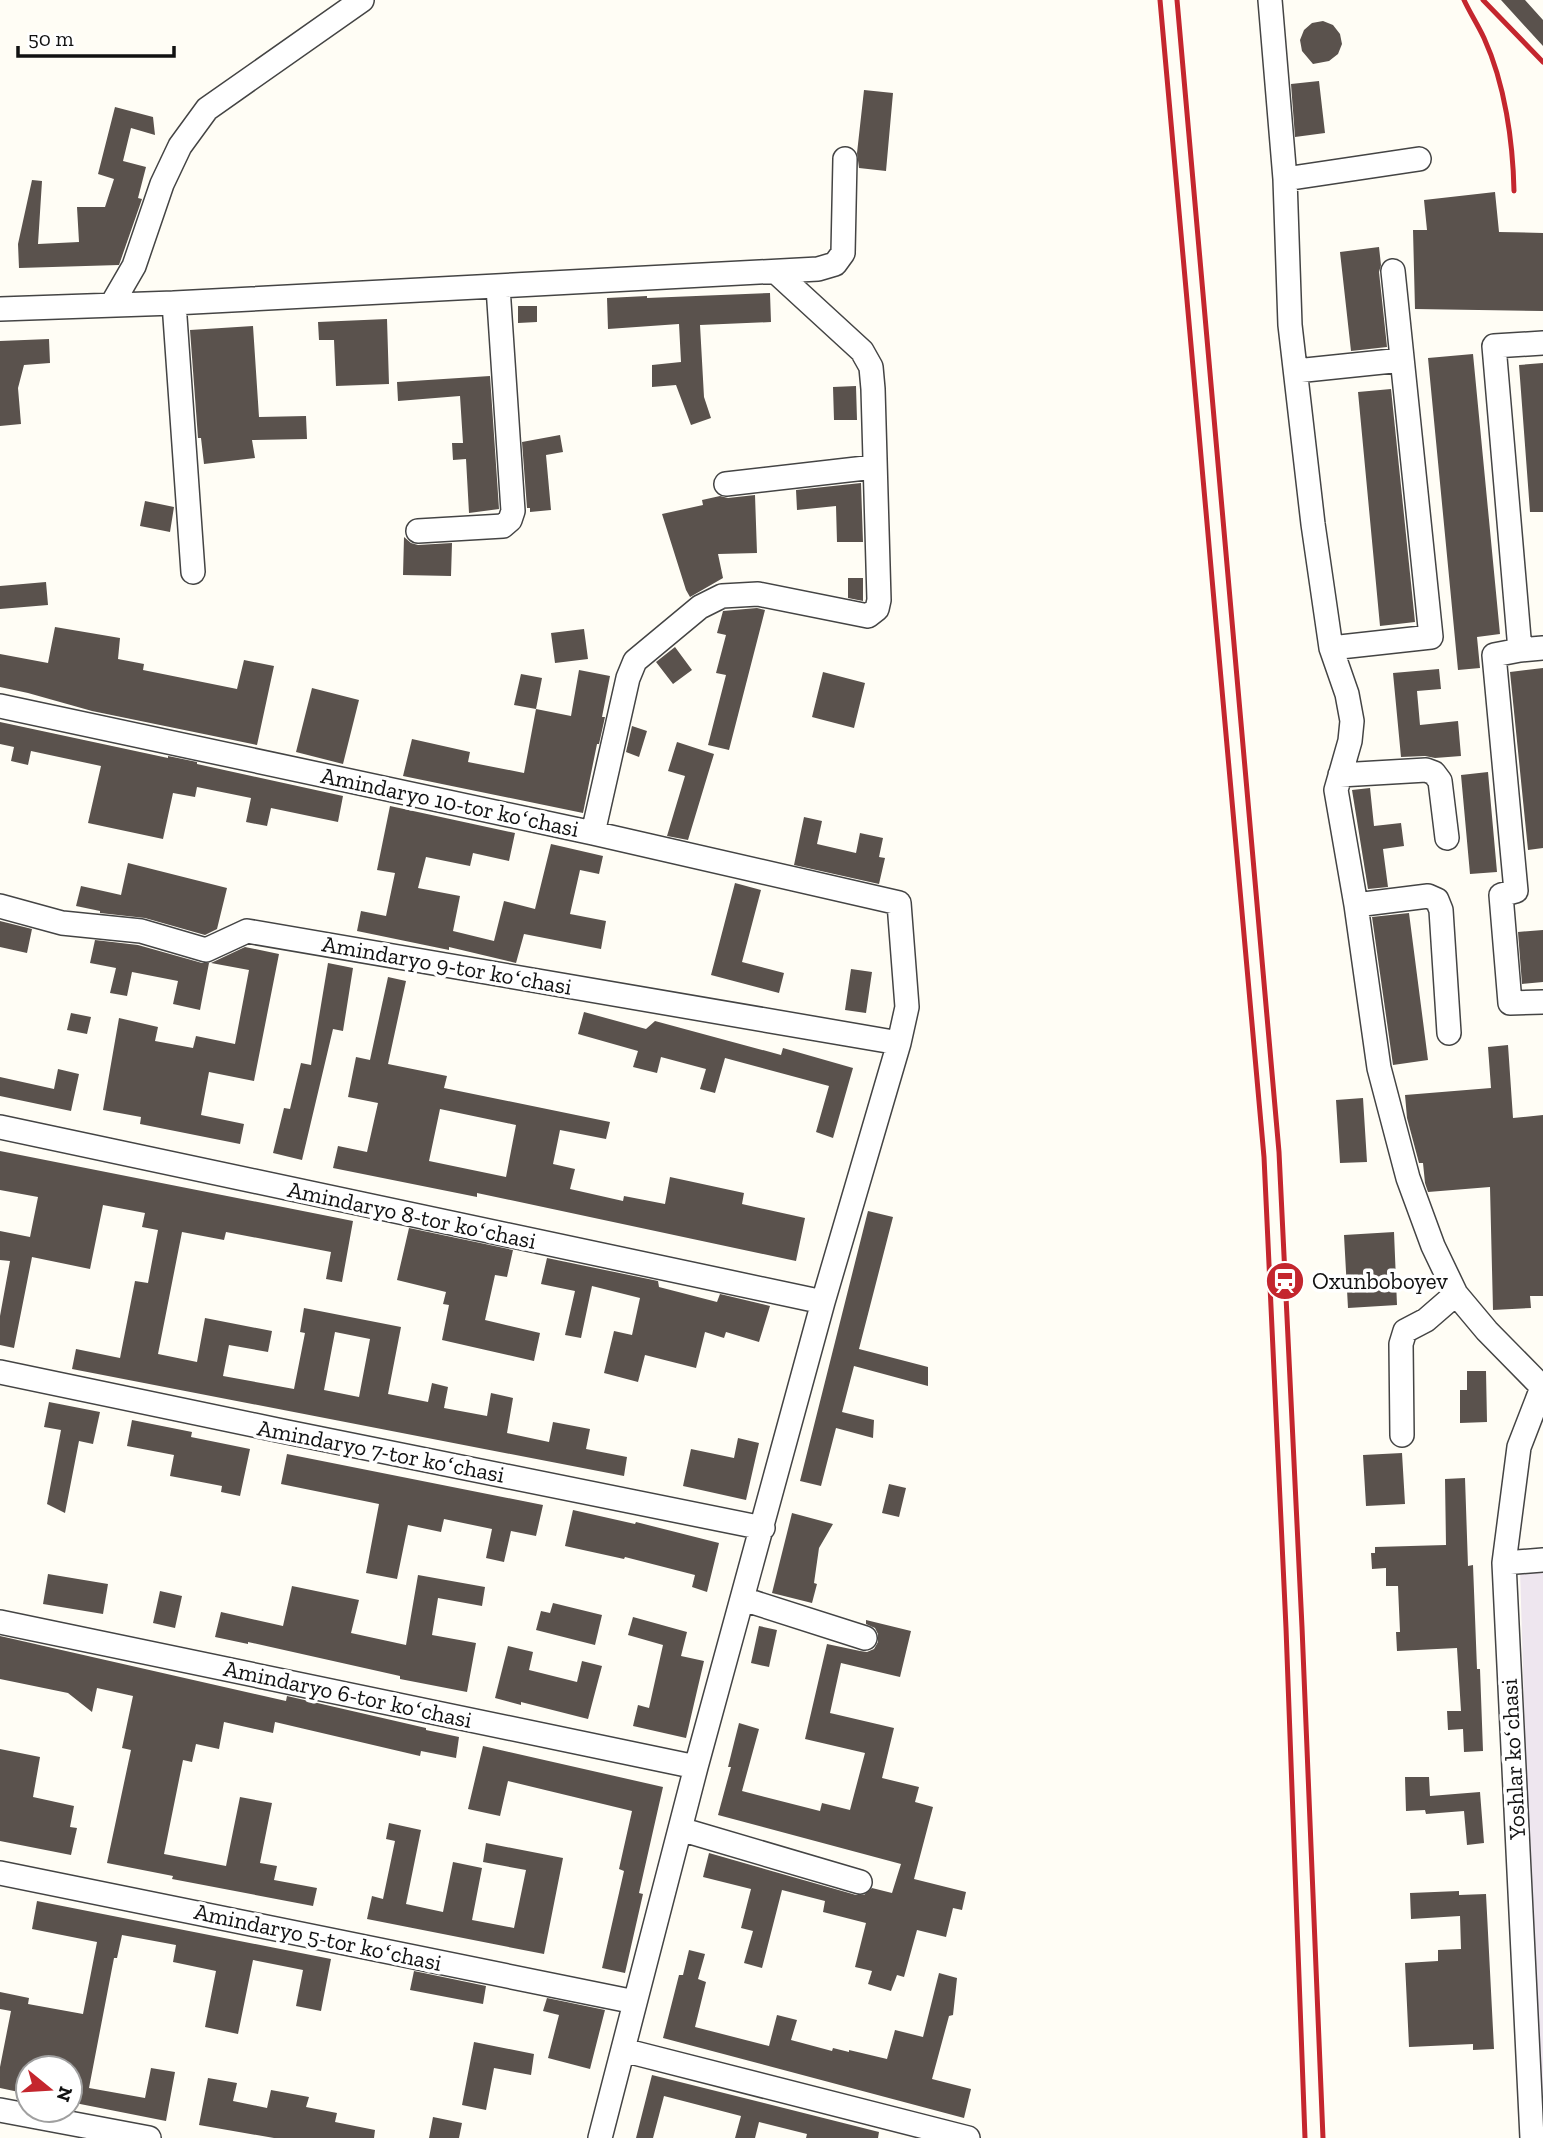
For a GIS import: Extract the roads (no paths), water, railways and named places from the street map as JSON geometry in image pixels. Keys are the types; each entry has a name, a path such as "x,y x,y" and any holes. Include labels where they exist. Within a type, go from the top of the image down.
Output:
{"street":[{"path":"112,304 134,266 162,184 180,146 207,109 362,0"},
{"path":"1270,0 1285,179 1290,314 1313,524 1331,648 1347,694 1352,721 1350,741 1336,790 1356,905 1379,1068 1408,1178 1433,1246 1456,1294 1487,1331 1542,1386"},
{"path":"0,309 174,303 818,269 835,264 843,253 845,159"},
{"path":"1285,179 1419,159"},
{"path":"1331,648 1431,637 1393,271"},
{"path":"593,833 628,678 635,661 700,607 722,596 758,594 868,616 873,613 879,600 871,367 862,351 784,272"},
{"path":"418,531 503,526 510,520 513,511 498,286"},
{"path":"174,303 193,572"},
{"path":"1520,650 1494,346 1543,343"},
{"path":"1296,371 1402,360"},
{"path":"726,484 874,467"},
{"path":"1543,648 1494,655 1516,891 1501,895 1510,1003 1543,1002"},
{"name":"Amindaryo 10-tor koʻchasi","path":"0,706 593,833 899,903 907,1007 899,1043"},
{"path":"1340,775 1426,770 1434,774 1440,781 1447,838"},
{"path":"1356,905 1428,896 1437,900 1441,910 1449,1033"},
{"name":"Amindaryo 9-tor koʻchasi","path":"0,906 62,923 141,931 206,950 247,931 899,1043"},
{"path":"600,2138 696,1767 823,1302 899,1043"},
{"name":"Amindaryo 8-tor koʻchasi","path":"0,1127 823,1302"},
{"path":"1402,1435 1401,1344 1405,1331 1426,1320 1456,1294"},
{"name":"Amindaryo 7-tor koʻchasi","path":"0,1372 763,1528"},
{"name":"Yoshlar koʻchasi","path":"1532,2138 1504,1563 1519,1447 1542,1386"},
{"path":"1504,1563 1543,1560"},
{"path":"743,1599 865,1637"},
{"name":"Amindaryo 6-tor koʻchasi","path":"0,1622 696,1767"},
{"path":"680,1829 860,1882"},
{"name":"Amindaryo 5-tor koʻchasi","path":"0,1873 635,2002"},
{"path":"623,2049 968,2138"},
{"path":"0,2110 149,2138"}],"railway":[{"path":"1160,0 1264,1157 1286,1628 1305,2138"},
{"path":"1177,0 1279,1152 1323,2138"},
{"path":"1464,0 1484,38 1497,74 1510,133 1514,191"},
{"path":"1483,0 1543,62"}],"place":[{"name":"Oxunboboyev","path":"1285,1281"}]}
